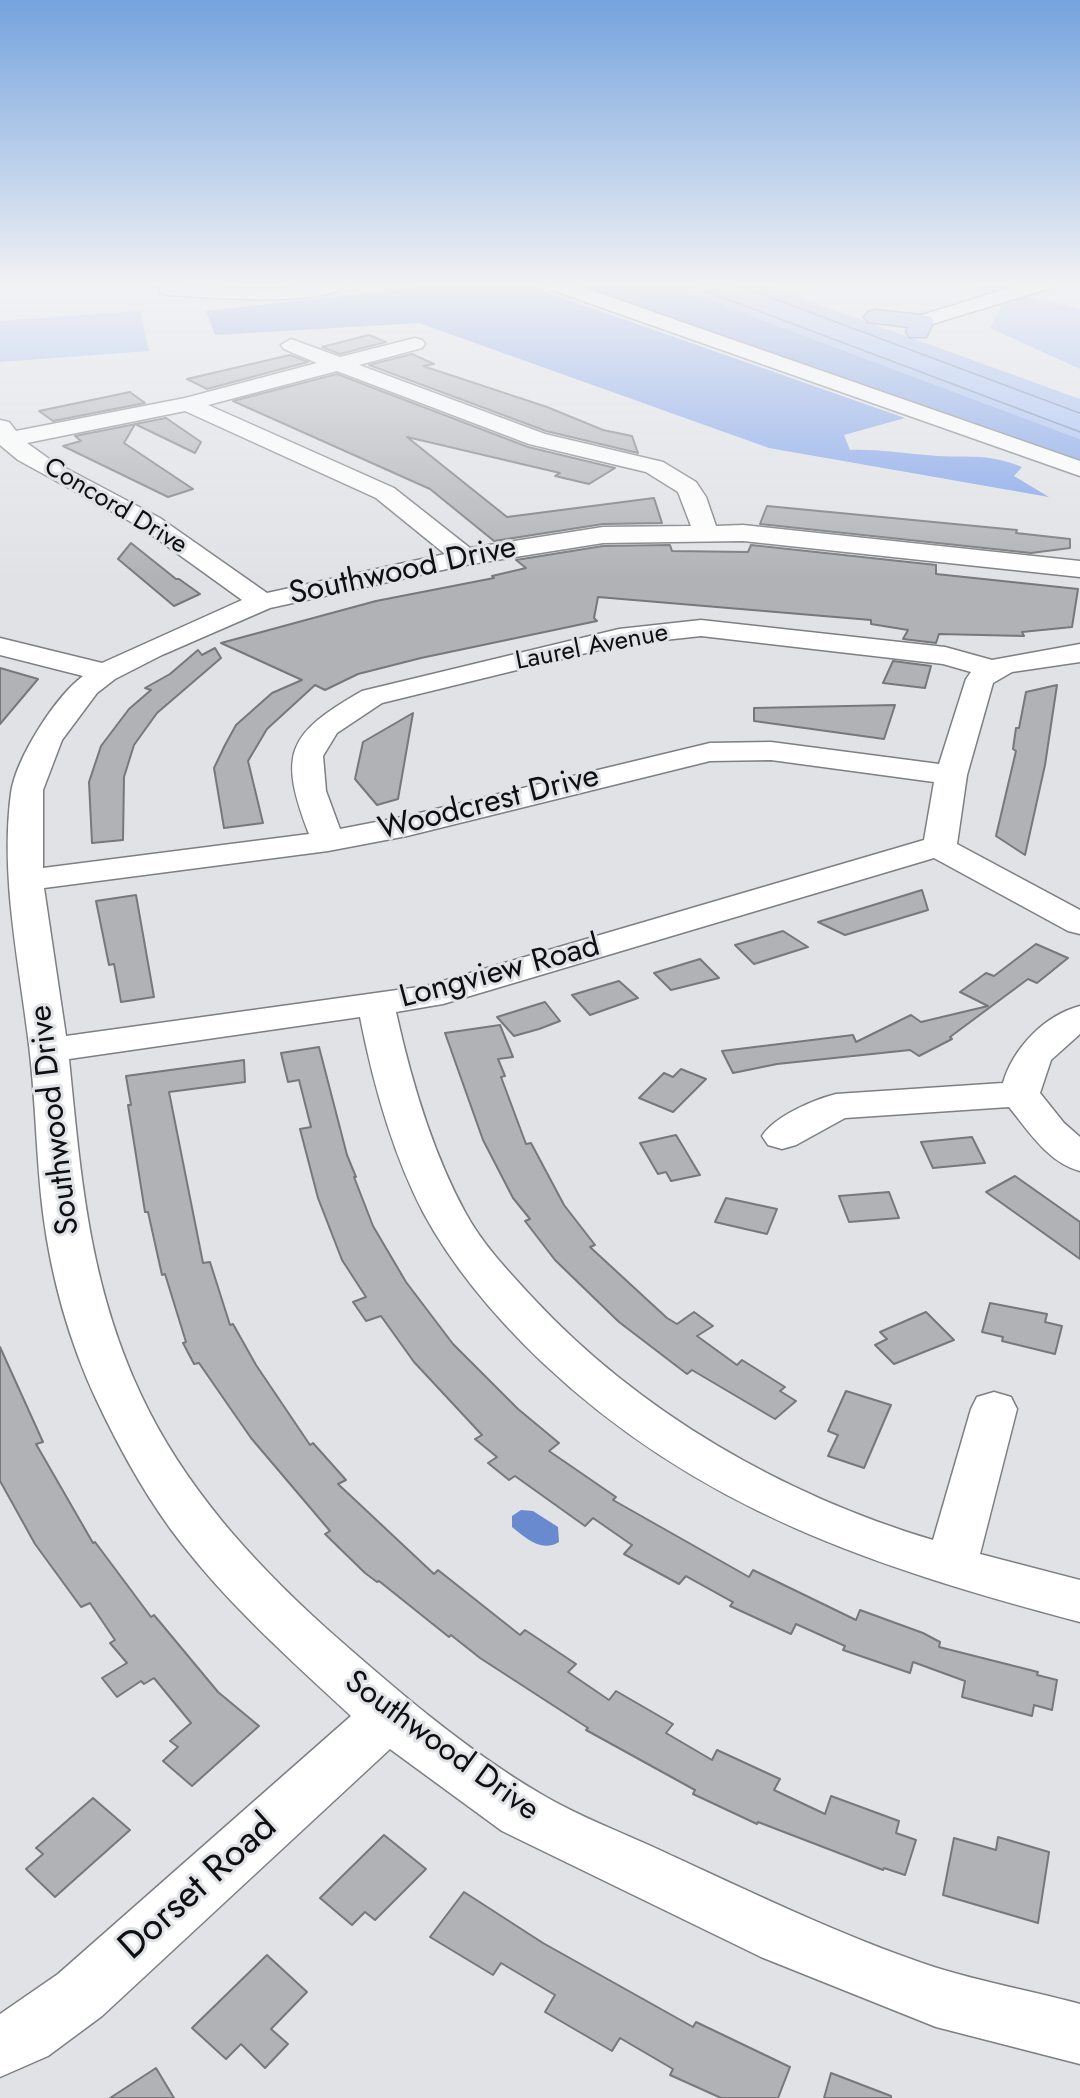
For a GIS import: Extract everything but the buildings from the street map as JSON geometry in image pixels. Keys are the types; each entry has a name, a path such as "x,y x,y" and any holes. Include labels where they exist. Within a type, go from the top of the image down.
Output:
{"highway":[{"path":"973,383 1080,423"}],"street":[{"path":"4,432 187,404 267,383"},
{"path":"388,383 540,440 601,453 660,471 689,488 698,506 697,518 706,531"},
{"path":"835,383 1080,469"},
{"path":"187,404 385,493 465,557"},
{"name":"Concord Drive","path":"4,432 46,467 136,513 262,602"},
{"name":"Southwood Drive","path":"1080,569 706,531 603,535 465,557 262,602 152,649 105,673 87,687 47,739 27,790 26,880 49,1050 64,1214 76,1276 95,1340 119,1398 153,1460 198,1529 265,1604 388,1717 522,1813 782,1937 936,1997 1080,2034"},
{"name":"Laurel Avenue","path":"328,841 304,773 311,743 338,716 372,697 619,637 701,628 945,656 992,669"},
{"path":"0,646 105,673"},
{"path":"1080,653 992,669 980,679 951,775 940,846 949,855 1080,924"},
{"name":"Woodcrest Drive","path":"26,880 328,841 407,826 661,761 710,752 771,751 951,775"},
{"name":"Longview Road","path":"49,1050 430,996 940,846"},
{"path":"376,1006 383,1042 418,1148 455,1231 513,1306 576,1365 641,1419 732,1476 800,1511 951,1567 1080,1601"},
{"path":"1080,1017 1035,1049 1020,1094 1050,1132 1080,1158"},
{"path":"782,1136 836,1106 1020,1094"},
{"path":"951,1567 994,1409"},
{"name":"Dorset Road","path":"0,2046 26,2034 80,1995 388,1717"}],"shaded area":[{"path":"587,383 805,383 905,418 844,435 850,450 999,460 1022,467 1014,476 1049,497 769,448"},
{"path":"848,383 930,383 1080,439 1080,464"},
{"path":"930,383 953,383 1080,430 1080,439"},
{"path":"990,383 1036,383 1080,399 1080,416"},
{"path":"521,1510 533,1511 558,1527 559,1542 540,1545 512,1527 512,1516"}]}
